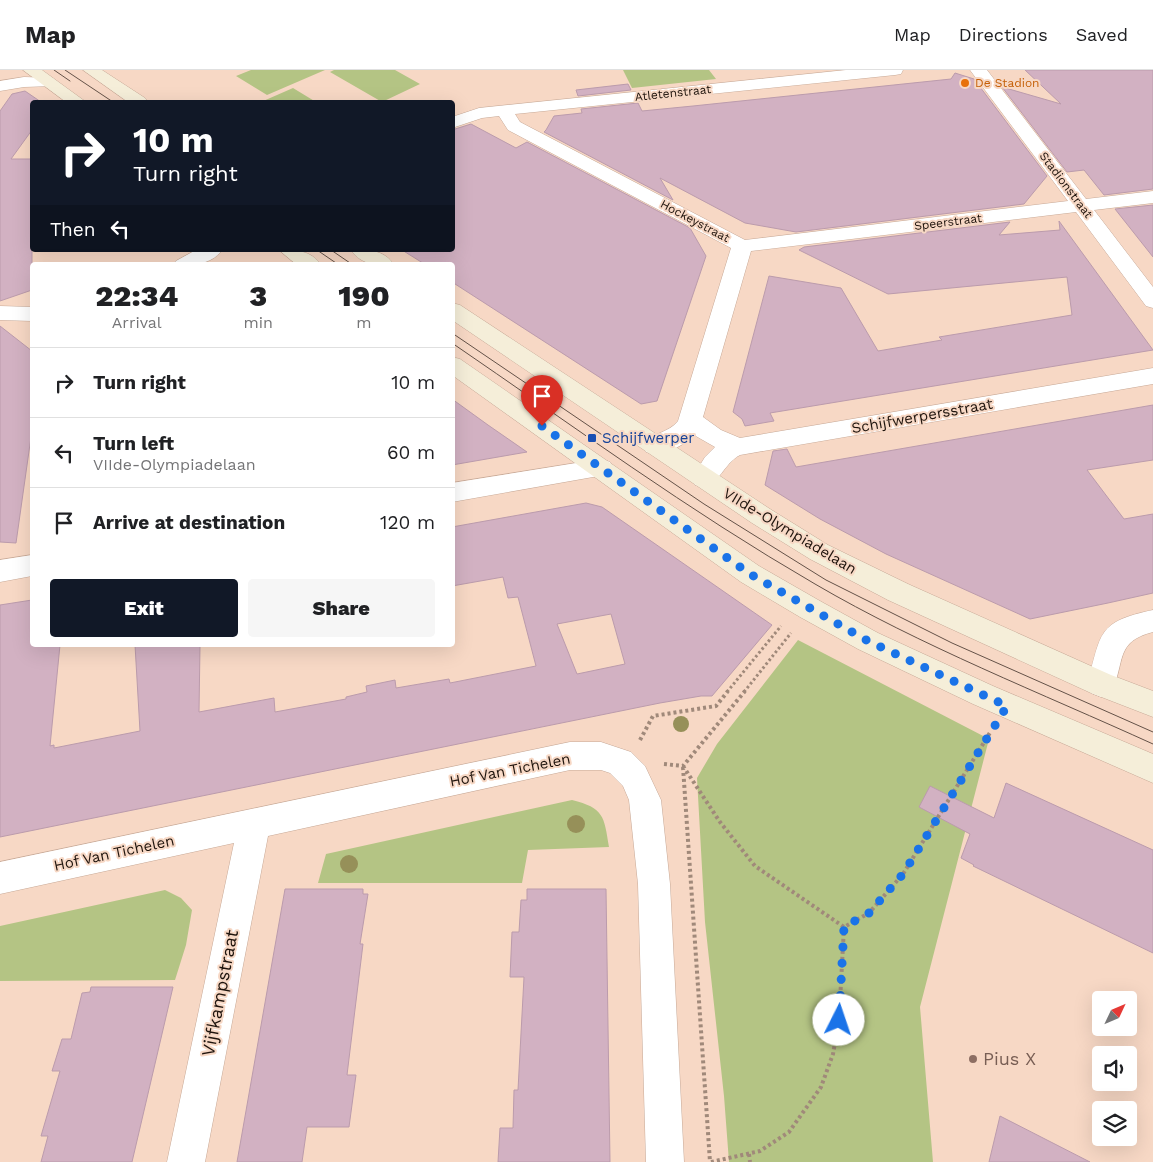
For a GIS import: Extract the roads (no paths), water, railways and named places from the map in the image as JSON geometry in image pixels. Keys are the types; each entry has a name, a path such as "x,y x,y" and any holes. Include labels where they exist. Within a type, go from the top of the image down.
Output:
{"main road":[{"path":"31,70 74,100"},
{"path":"91,70 136,100"},
{"path":"292,252 307,262"},
{"path":"364,252 379,262"},
{"name":"VIIde-Olympiadelaan","path":"455,312 761,516 858,573 1101,684 1153,704"},
{"path":"455,366 750,574 801,604 868,641 1007,706 1153,769"}],"street":[{"name":"Atletenstraat","path":"455,122 478,113 895,70"},
{"name":"Stadionstraat","path":"978,70 1153,301"},
{"path":"0,86 24,82 47,82"},
{"name":"Hockeystraat","path":"504,111 514,126 742,246 694,403 692,420"},
{"name":"Speerstraat","path":"742,246 1153,198"},
{"path":"189,262 208,252"},
{"path":"0,313 30,314"},
{"name":"Schijfwerpersstraat","path":"736,446 754,445 1153,376"},
{"path":"655,446 682,434 692,420 703,431 716,439 736,446"},
{"path":"704,478 719,456 736,446"},
{"path":"455,493 601,468"},
{"path":"0,571 30,566"},
{"path":"1101,684 1114,638 1131,626 1153,621"},
{"name":"Hof Van Tichelen","path":"0,878 570,756 601,756 620,762 640,786 645,800 653,874 664,1162"},
{"name":"Vijfkampstraat","path":"186,1162 254,824"}],"tram line":[{"path":"54,70 70,81"},
{"path":"65,70 110,100"},
{"path":"320,252 335,262"},
{"path":"334,252 349,262"},
{"path":"455,335 704,504 826,580 952,643 1153,732"},
{"path":"455,345 676,497 768,556 855,607 982,668 1153,744"}],"place":[{"name":"De Stadion","path":"965,83"},
{"name":"Schijfwerper","path":"592,438"},
{"name":"Pius X","path":"973,1059"}]}
